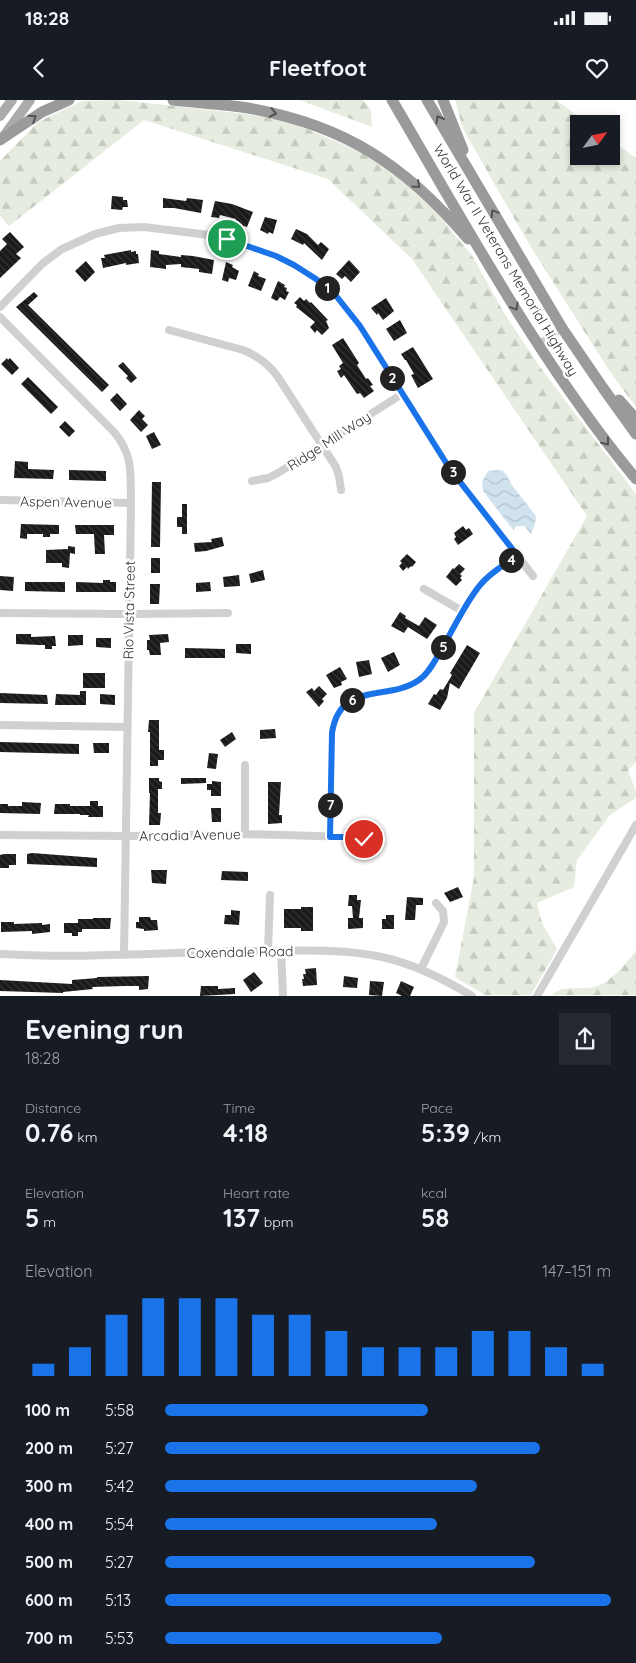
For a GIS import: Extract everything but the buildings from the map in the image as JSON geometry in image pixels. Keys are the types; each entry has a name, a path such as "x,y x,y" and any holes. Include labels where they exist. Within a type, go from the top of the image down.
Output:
{"highway":[{"path":"0,141 42,112 69,100"},
{"path":"173,100 246,108 278,114 324,128 349,139 394,166 422,189 453,221 490,266"},
{"name":"World War II Veterans Memorial Highway","path":"392,100 538,345 596,429 636,479"},
{"name":"World War II Veterans Memorial Highway","path":"427,100 562,328 602,388 636,434"},
{"path":"443,100 462,146 468,169"},
{"path":"602,388 620,401 636,419"}],"main road":[{"path":"0,116 12,100"},
{"path":"0,141 30,100"}],"street":[{"path":"0,307 52,256 72,244 95,234 119,228 144,227 217,236 284,260 305,271 326,287 352,314 450,469 533,576"},
{"name":"Rio Vista Street","path":"0,318 120,440 126,448 129,457 131,503 124,955"},
{"path":"538,345 562,328"},
{"path":"169,330 243,350 262,360 274,371 338,472 341,490"},
{"name":"Ridge Mill Way","path":"252,481 273,476 402,394"},
{"name":"Aspen Avenue","path":"0,500 131,503"},
{"path":"330,837 332,733 333,725 341,710 354,698 406,686 420,679 431,667 482,583 517,555"},
{"path":"424,589 464,612"},
{"path":"0,612 228,614"},
{"path":"0,725 127,727"},
{"path":"245,765 245,834"},
{"path":"537,996 636,825"},
{"name":"Arcadia Avenue","path":"0,834 126,836 245,834 359,838 378,846"},
{"path":"268,951 270,895"},
{"path":"421,969 444,922 443,911 436,903"},
{"path":"281,951 283,996"},
{"name":"Coxendale Road","path":"0,954 46,957 339,951 382,957 421,969 472,996"}],"green space":[{"path":"119,100 246,114 291,122 367,155 392,172 437,213 473,257 504,313 540,367 636,494 636,762 628,770 636,792 636,798 610,815 577,860 574,887 537,903 542,923 557,949 531,995 485,995 455,977 474,877 474,713 587,516 412,259 328,179 144,120 9,226 0,216 0,161 38,122 82,101"},
{"path":"300,100 363,100 371,110 372,127"},
{"path":"455,100 556,100 577,115 570,115 570,165 620,165 620,146 636,158 636,407 613,376 526,239 463,129"},
{"path":"636,950 636,995 552,995 562,989 588,988 600,985 620,969"}],"water":[{"path":"502,470 536,516 531,534 524,526 516,526 514,531 483,491 482,482 488,471"}],"route":[{"path":"227,239 276,256 294,265 316,279 337,297 360,326 450,469 517,555 482,583 426,674 413,684 354,698 341,710 336,718 332,733 330,837 364,839"}]}
